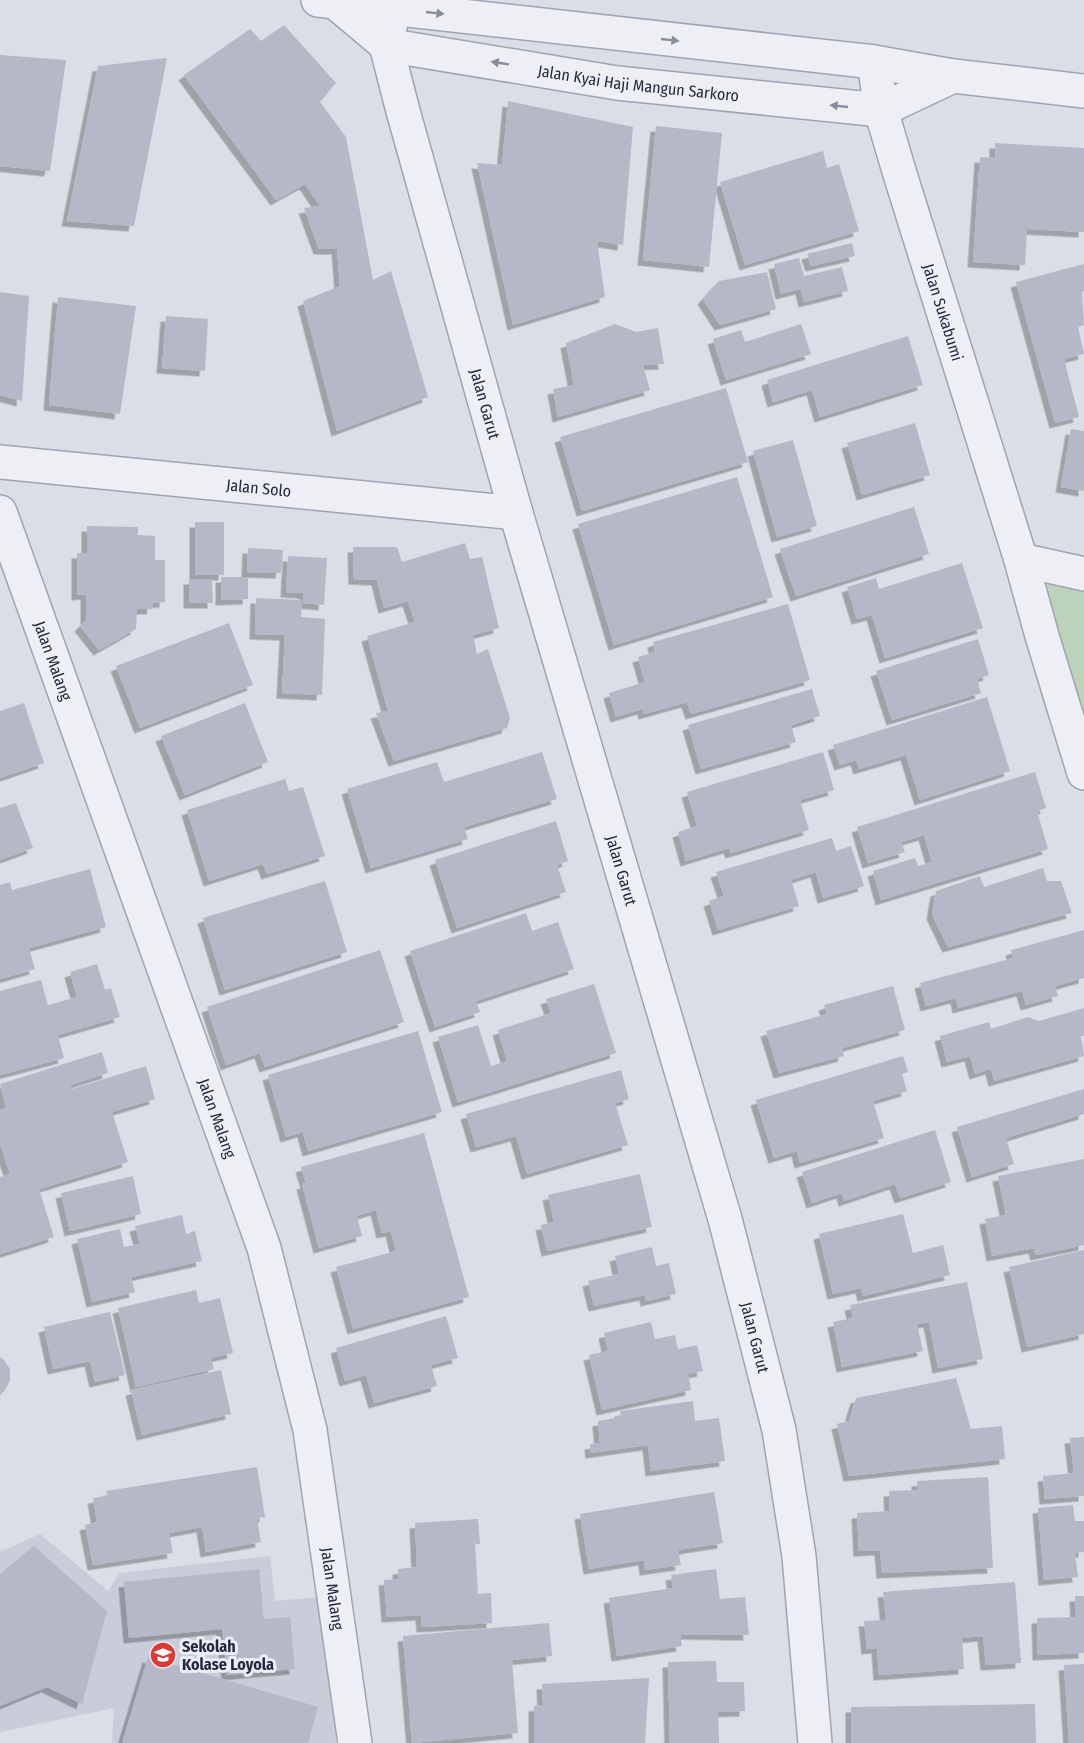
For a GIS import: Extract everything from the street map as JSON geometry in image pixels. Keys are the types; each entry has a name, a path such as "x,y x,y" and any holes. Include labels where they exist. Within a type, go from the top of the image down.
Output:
{"street":[{"path":"326,1 874,62 953,76 1084,91"},
{"path":"326,1 386,45"},
{"name":"Jalan Garut","path":"394,8 386,45 516,513 725,1219 776,1419 799,1556 815,1743"},
{"path":"616,82 621,34"},
{"name":"Jalan Kyai Haji Mangun Sarkoro","path":"386,45 616,82 881,110"},
{"name":"Jalan Sukabumi","path":"874,62 881,110 1021,560 1084,773"},
{"path":"881,110 953,76"},
{"name":"Jalan Solo","path":"0,462 516,513"},
{"name":"Jalan Malang","path":"0,512 264,1248 310,1430 355,1743"},
{"path":"1021,560 1084,574"}],"shaded area":[{"name":"Sekolah Kolase Loyola","path":"40,1534 108,1591 120,1573 270,1556 275,1601 321,1597 336,1743 112,1743 114,1708 0,1732 0,1552"}],"green space":[{"path":"1034,575 1084,583 1084,740"}],"building":[{"path":"284,25 336,83 320,102 346,137 373,280 391,271 428,397 337,431 303,301 340,286 337,249 319,249 304,208 320,206 305,184 276,200 184,75 250,29 261,41"},
{"path":"0,55 66,60 50,171 0,166"},
{"path":"167,58 134,226 67,221 98,66"},
{"path":"508,101 633,127 623,245 597,241 605,297 513,325 477,163 502,165"},
{"path":"656,126 722,133 709,267 643,260"},
{"path":"995,143 1084,148 1084,232 1027,229 1025,265 973,262 980,157 995,158"},
{"path":"823,151 827,168 839,164 859,231 745,265 720,182"},
{"path":"852,243 855,256 811,266 807,254"},
{"path":"799,258 804,276 842,267 848,291 804,302 801,289 781,294 774,264"},
{"path":"1084,264 1084,291 1082,292 1084,325 1078,327 1084,354 1064,359 1079,417 1055,423 1016,282"},
{"path":"767,272 776,309 720,325 703,299 719,281"},
{"path":"0,292 29,296 22,401 0,395"},
{"path":"58,297 136,306 120,414 49,405"},
{"path":"166,316 208,319 205,371 162,368"},
{"path":"615,324 636,332 658,328 664,364 643,365 650,390 558,417 553,389 574,385 566,343"},
{"path":"801,324 811,354 726,380 713,339 741,330 745,342"},
{"path":"908,336 923,385 820,417 812,390 773,402 767,380"},
{"path":"726,388 748,462 582,511 560,437"},
{"path":"915,423 930,475 862,495 847,443"},
{"path":"1071,429 1084,431 1084,491 1061,487"},
{"path":"793,440 817,526 777,537 753,451"},
{"path":"737,477 773,597 614,645 578,524"},
{"path":"914,507 929,554 796,596 780,549"},
{"path":"195,522 224,522 224,575 195,575"},
{"path":"87,526 138,527 138,535 155,536 155,560 165,560 165,602 153,603 152,609 137,609 136,629 99,650 80,626 86,620 86,594 77,595 77,553 87,553"},
{"path":"465,543 470,559 482,557 499,628 473,635 477,654 488,649 510,718 507,728 394,761 376,713 388,711 367,636 415,622 408,601 384,608 377,580 354,579 353,547 397,547 402,562"},
{"path":"248,548 283,550 281,573 247,572"},
{"path":"288,556 327,558 324,605 303,603 304,593 286,592"},
{"path":"962,563 983,628 885,658 872,615 857,619 847,587 876,578 879,589"},
{"path":"221,577 248,577 248,599 221,600"},
{"path":"189,579 212,579 213,603 189,603"},
{"path":"256,598 302,600 301,617 325,619 322,695 282,693 285,635 255,634"},
{"path":"788,604 810,680 691,714 687,702 644,714 643,709 616,717 609,693 645,682 638,657 655,652 653,642"},
{"path":"229,623 253,685 140,728 116,666"},
{"path":"978,639 989,675 977,679 981,693 892,720 876,671"},
{"path":"812,689 820,716 791,725 796,742 701,769 688,725"},
{"path":"987,697 1010,771 920,800 906,755 859,769 856,760 840,765 833,745"},
{"path":"24,703 44,763 0,778 0,711"},
{"path":"245,703 268,762 185,795 161,736"},
{"path":"542,752 557,799 464,827 468,839 371,868 347,789 437,762 444,782"},
{"path":"823,752 834,790 800,800 809,830 731,853 729,848 686,861 678,832 697,826 687,792"},
{"path":"1035,772 1046,808 1037,811 1048,849 881,900 873,871 915,858 918,866 932,862 924,835 901,842 905,852 868,863 857,827"},
{"path":"285,779 289,791 303,787 325,856 267,874 263,864 209,881 187,810"},
{"path":"16,803 33,848 0,860 0,808"},
{"path":"556,821 568,861 557,865 566,892 457,928 435,860"},
{"path":"832,838 836,851 851,846 864,886 823,898 816,872 791,880 799,906 718,930 709,901 724,896 716,872"},
{"path":"1043,868 1047,881 1061,881 1072,913 948,947 932,914 936,891 980,876 984,887"},
{"path":"90,869 106,927 29,948 35,969 0,979 0,885 10,882 12,890"},
{"path":"325,881 347,952 225,990 203,918"},
{"path":"526,913 532,931 558,922 574,969 476,1001 480,1012 435,1027 410,951"},
{"path":"1084,930 1084,978 1055,986 1058,996 1026,1005 1022,991 958,1008 956,998 926,1006 920,983 1013,958 1011,950"},
{"path":"380,950 404,1022 265,1067 260,1053 226,1065 207,1007"},
{"path":"97,964 105,990 111,988 120,1017 58,1035 64,1058 0,1075 0,991 41,980 48,1005 77,997 70,972"},
{"path":"594,984 616,1053 458,1102 438,1037 478,1025 491,1066 507,1061 498,1030 551,1013 546,999"},
{"path":"893,986 905,1030 842,1048 844,1056 779,1073 766,1031 827,1014 824,1005"},
{"path":"1084,1008 1084,1036 1081,1036 1084,1056 994,1081 991,1069 975,1074 970,1056 947,1062 940,1036 989,1022 991,1029 1028,1017 1039,1021"},
{"path":"418,1031 442,1112 308,1151 303,1132 286,1137 268,1075"},
{"path":"102,1052 108,1073 70,1085 72,1089 146,1066 155,1099 112,1112 128,1162 39,1189 54,1237 0,1254 0,1177 10,1174 0,1144 0,1110 6,1108 0,1084"},
{"path":"903,1056 908,1072 902,1074 907,1091 873,1101 884,1138 800,1163 797,1151 774,1158 756,1100"},
{"path":"621,1070 629,1099 615,1103 628,1145 527,1174 516,1136 476,1147 466,1114"},
{"path":"1084,1089 1084,1114 1006,1138 1014,1164 972,1177 957,1127"},
{"path":"935,1130 951,1182 900,1198 895,1184 844,1201 842,1193 812,1203 802,1172"},
{"path":"424,1133 469,1297 353,1329 336,1267 396,1251 391,1231 382,1233 376,1210 357,1216 362,1236 319,1248 302,1184 306,1183 301,1167"},
{"path":"1084,1159 1084,1245 1036,1255 1034,1248 992,1256 985,1219 1006,1215 998,1176"},
{"path":"640,1174 652,1227 547,1251 541,1225 554,1222 548,1195"},
{"path":"133,1176 141,1214 70,1231 61,1193"},
{"path":"903,1214 913,1253 943,1245 950,1275 863,1296 861,1288 833,1294 819,1234"},
{"path":"182,1215 186,1234 195,1231 202,1261 131,1277 135,1292 92,1302 77,1239 120,1229 124,1247 140,1244 135,1226"},
{"path":"652,1247 656,1266 669,1263 676,1294 646,1301 645,1295 594,1306 588,1281 619,1274 615,1256"},
{"path":"1084,1250 1084,1334 1027,1347 1009,1267"},
{"path":"967,1282 983,1359 938,1368 929,1322 917,1324 923,1351 842,1367 833,1322 853,1318 850,1305"},
{"path":"196,1290 199,1303 220,1298 233,1353 211,1358 214,1369 136,1387 118,1308"},
{"path":"110,1312 125,1375 95,1382 90,1361 53,1369 44,1327"},
{"path":"446,1316 458,1358 431,1365 437,1386 374,1403 366,1375 345,1381 336,1348"},
{"path":"651,1322 655,1339 675,1335 678,1349 697,1345 703,1371 688,1374 691,1390 602,1410 589,1355 608,1351 604,1333"},
{"path":"0,1357 10,1369 10,1380 0,1395"},
{"path":"221,1370 231,1414 142,1435 131,1390"},
{"path":"956,1378 971,1429 1002,1426 1005,1459 849,1476 837,1424 849,1421 856,1398"},
{"path":"693,1401 695,1421 719,1418 725,1461 651,1471 648,1445 591,1453 590,1444 600,1443 598,1421 621,1417 620,1411"},
{"path":"1084,1437 1084,1496 1045,1499 1043,1476 1074,1473 1070,1438"},
{"path":"257,1467 265,1517 257,1518 261,1542 206,1552 202,1527 169,1533 173,1553 93,1565 85,1525 97,1522 93,1498 108,1496 106,1491"},
{"path":"988,1477 993,1568 882,1573 880,1550 859,1551 857,1513 890,1511 889,1491 917,1490 917,1481"},
{"path":"714,1492 723,1543 678,1550 681,1565 645,1570 644,1560 589,1569 580,1514"},
{"path":"1073,1505 1075,1521 1084,1521 1084,1552 1075,1553 1078,1577 1044,1580 1038,1508"},
{"path":"478,1519 480,1544 475,1544 478,1594 491,1593 492,1623 422,1627 421,1615 387,1617 384,1580 399,1579 398,1569 417,1567 415,1523"},
{"path":"34,1546 107,1611 82,1704 47,1687 0,1706 0,1574"},
{"path":"259,1569 264,1619 290,1617 295,1669 227,1675 222,1629 129,1638 124,1582"},
{"path":"716,1569 720,1599 745,1597 749,1635 680,1634 682,1646 617,1656 609,1598 673,1588 671,1575"},
{"path":"1015,1582 1021,1663 986,1665 983,1636 962,1638 964,1669 879,1675 877,1648 867,1649 864,1621 886,1620 883,1592"},
{"path":"1075,1596 1084,1596 1084,1653 1038,1655 1037,1618 1076,1617"},
{"path":"549,1623 552,1656 512,1660 518,1733 412,1743 403,1636"},
{"path":"148,1657 318,1707 308,1743 122,1743"},
{"path":"716,1661 717,1682 744,1682 745,1711 718,1712 719,1743 670,1743 668,1662"},
{"path":"1084,1664 1084,1743 1069,1743 1064,1665"},
{"path":"649,1678 645,1743 534,1743 534,1706 543,1705 542,1684"},
{"path":"1035,1704 1036,1743 851,1743 851,1707"}],"place":[{"name":"Sekolah Kolase Loyola","path":"163,1655"}]}
